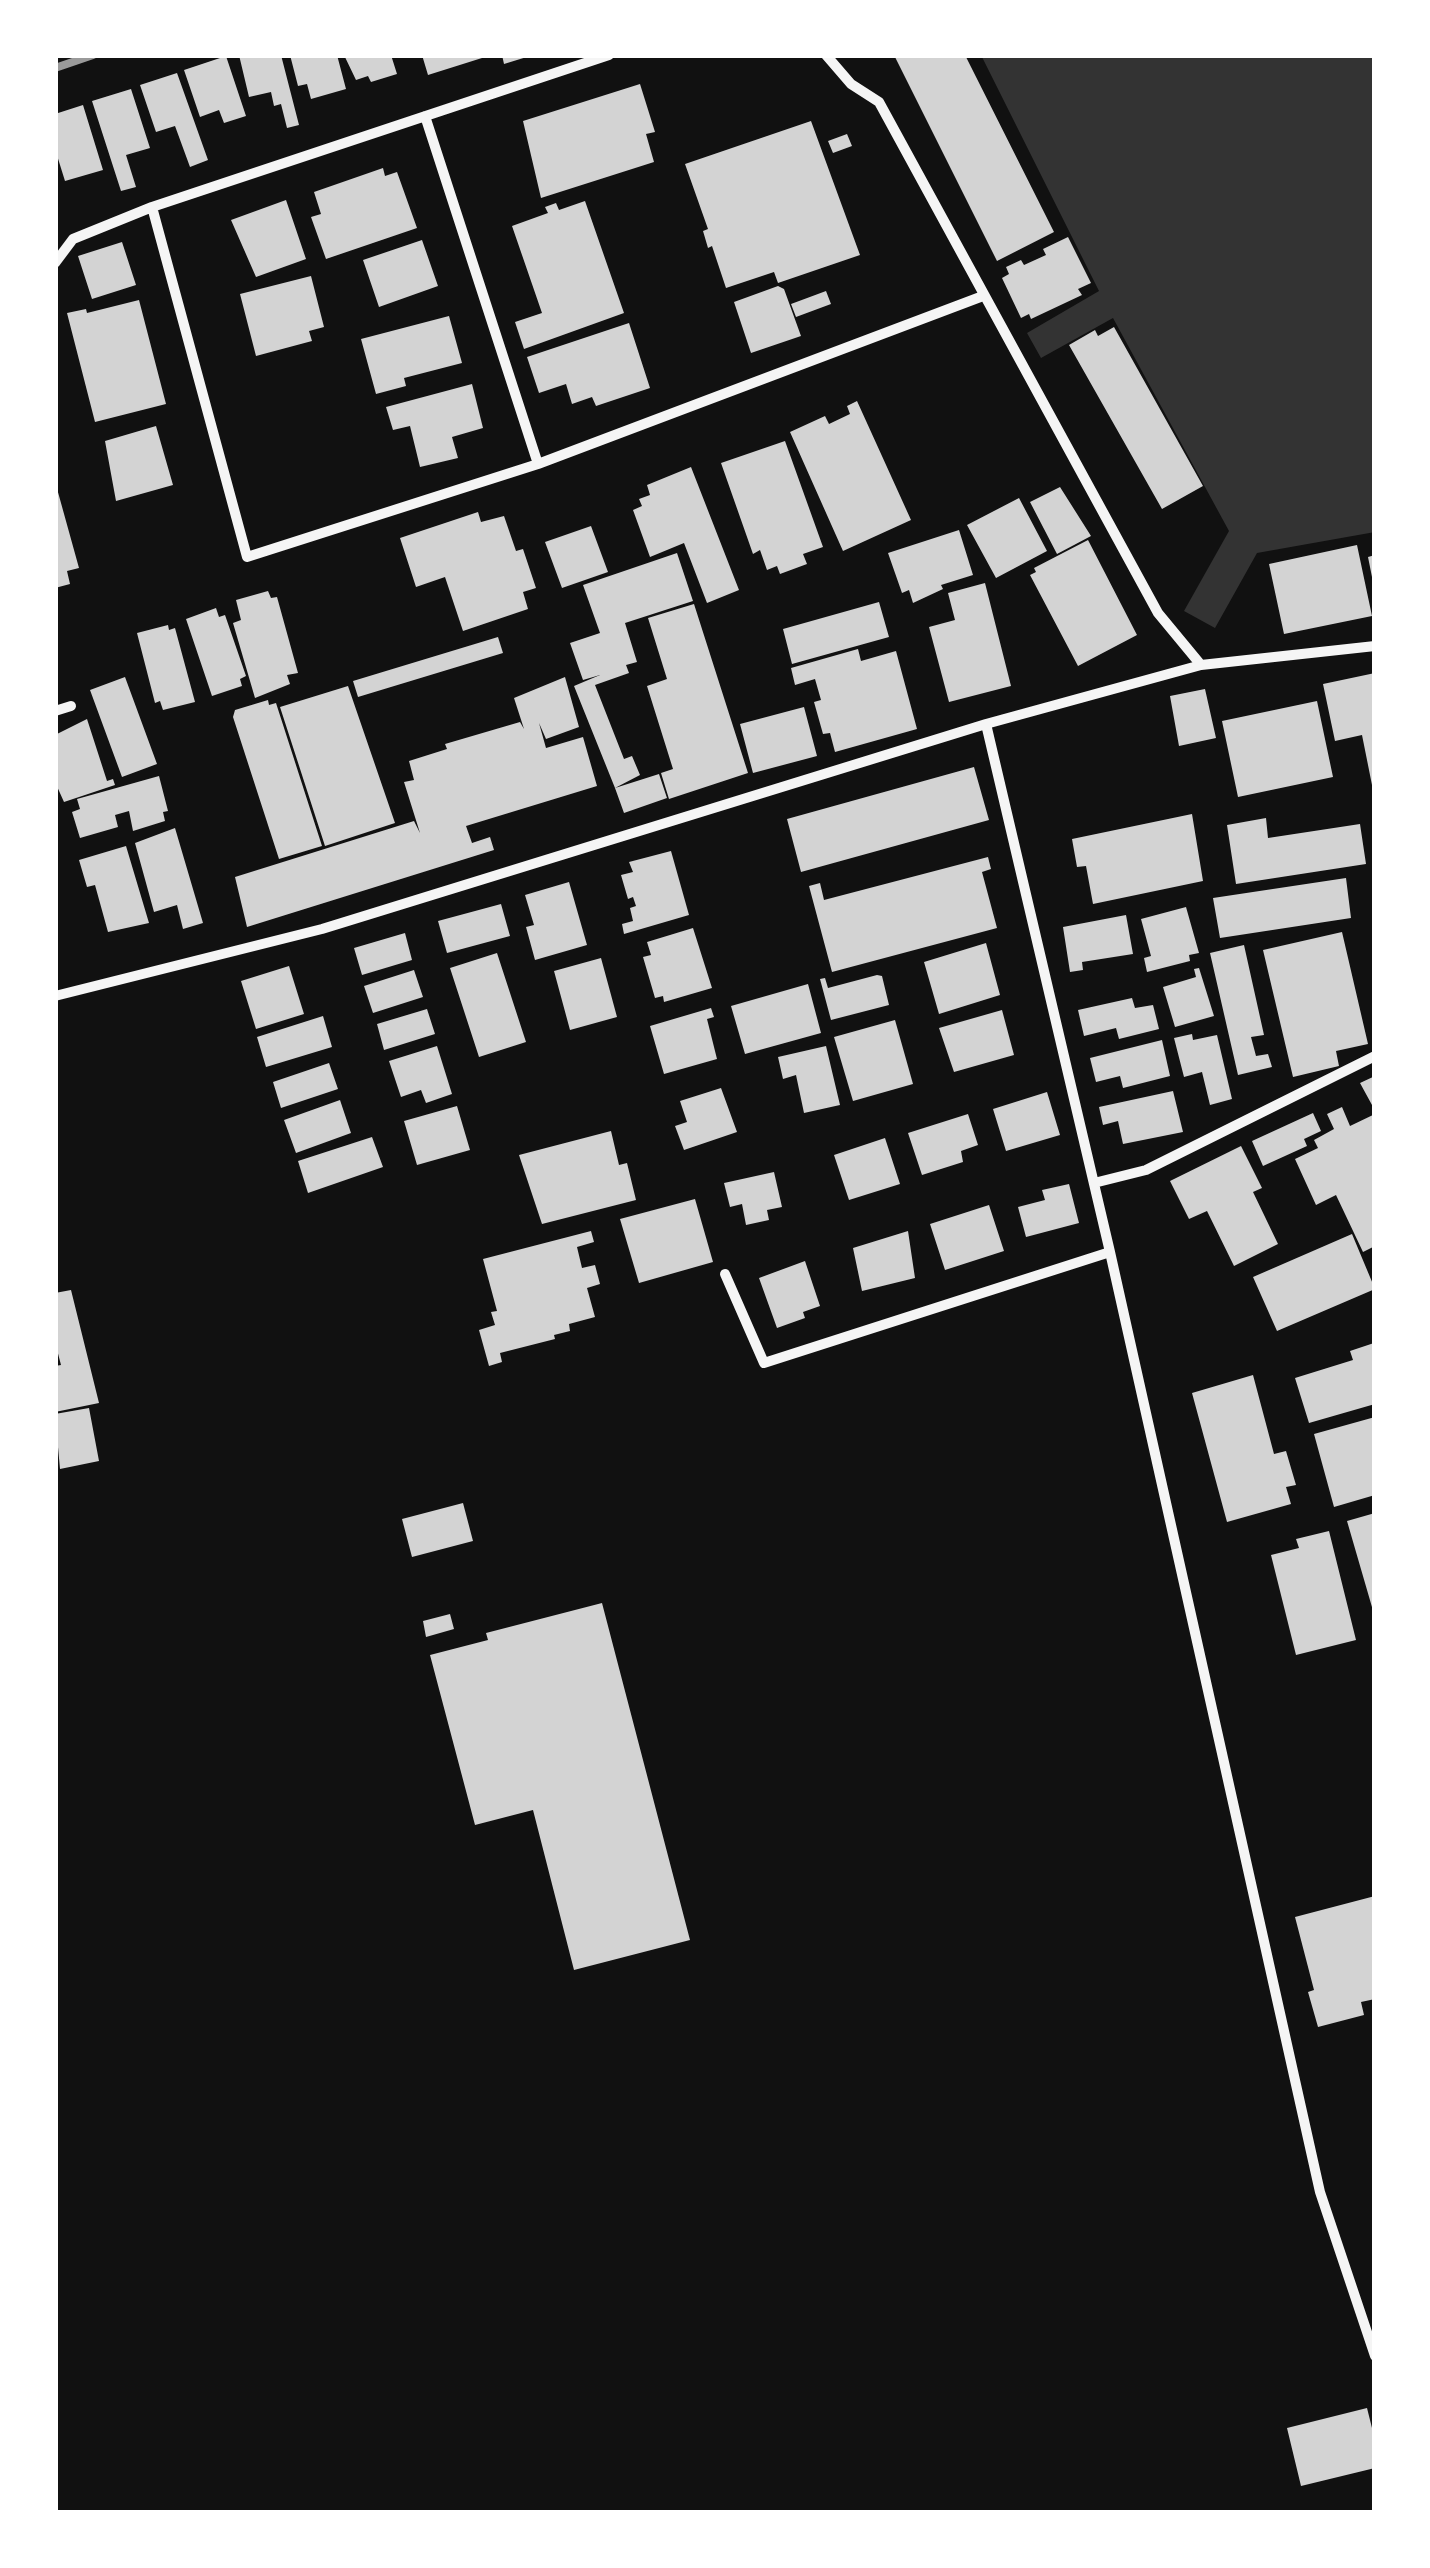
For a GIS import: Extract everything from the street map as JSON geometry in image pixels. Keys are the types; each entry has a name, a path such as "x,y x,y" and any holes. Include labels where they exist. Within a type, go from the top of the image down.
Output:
{"street":[{"path":"55,263 73,238 152,207 610,55"},
{"path":"826,55 851,84 879,102 1158,613 1201,665"},
{"path":"425,116 538,464"},
{"path":"152,207 247,557 538,464 983,296"},
{"path":"55,996 322,929 986,724 1201,665 1375,646"},
{"path":"55,710 72,706"},
{"path":"986,724 1110,1252 1320,2192 1375,2356"},
{"path":"1094,1183 1146,1170 1375,1056"},
{"path":"725,1274 764,1364 1110,1252"}],"shaded area":[{"path":"981,55 1375,55 1375,532 1257,553 1215,628 1184,611 1229,531 1113,318 1041,358 1027,333 1099,291"}],"building":[{"path":"239,55 281,55 299,125 287,128 281,104 274,106 271,92 249,97"},
{"path":"290,55 337,55 346,89 311,99 307,84 298,86"},
{"path":"344,55 391,55 397,74 371,82 368,76 356,80"},
{"path":"422,55 482,55 482,58 428,75"},
{"path":"502,55 530,55 530,56 504,64"},
{"path":"894,55 965,55 1054,232 997,261"},
{"path":"226,56 246,116 224,123 219,110 200,117 184,70"},
{"path":"177,73 208,160 190,167 175,126 156,132 140,85"},
{"path":"640,84 655,132 646,134 654,162 541,198 523,121"},
{"path":"131,89 150,148 126,155 136,187 121,191 92,101"},
{"path":"83,105 103,170 65,181 55,149 55,114"},
{"path":"811,121 860,255 778,283 774,272 726,288 712,246 708,248 703,231 708,229 685,164"},
{"path":"847,134 852,146 833,153 828,141"},
{"path":"383,168 385,176 397,172 417,228 326,259 311,217 321,214 314,192"},
{"path":"286,200 306,259 256,277 231,220"},
{"path":"585,201 624,313 524,349 515,322 542,313 512,226 548,213 545,207 556,203 559,210"},
{"path":"1068,237 1091,283 1078,289 1082,295 1031,319 1029,314 1021,318 1002,278 1009,274 1006,267 1021,260 1024,265 1046,255 1043,249"},
{"path":"422,240 438,286 379,307 363,260"},
{"path":"122,242 136,285 92,299 78,256"},
{"path":"311,276 324,327 309,331 312,341 256,356 240,294"},
{"path":"778,286 784,289 801,336 751,353 734,302"},
{"path":"826,291 831,304 796,317 791,304"},
{"path":"139,300 166,404 95,422 67,313 86,309 87,313"},
{"path":"449,316 462,363 404,378 406,386 376,394 361,339"},
{"path":"629,323 650,388 596,406 592,397 572,404 566,384 539,393 527,357"},
{"path":"1114,327 1203,486 1162,509 1069,345 1095,330 1098,336"},
{"path":"472,384 483,428 452,437 458,458 420,467 410,426 393,430 386,407"},
{"path":"857,401 911,520 843,551 790,432 825,416 829,424 850,414 847,406"},
{"path":"156,426 173,485 116,501 105,441"},
{"path":"785,441 823,547 803,554 807,564 780,574 777,566 767,570 760,550 753,554 721,463"},
{"path":"691,467 739,590 707,603 684,543 650,557 633,510 642,506 639,499 650,495 647,485"},
{"path":"56,485 79,568 67,571 70,584 55,588"},
{"path":"1060,487 1091,536 1057,554 1030,502"},
{"path":"1019,498 1047,551 996,578 967,525"},
{"path":"478,512 481,522 504,516 516,551 523,549 536,588 523,592 528,609 463,631 445,577 416,587 400,538"},
{"path":"591,526 608,572 562,588 545,542"},
{"path":"959,530 973,575 941,585 943,589 913,603 909,590 902,593 888,553"},
{"path":"1088,540 1137,635 1078,666 1030,575 1036,572 1034,568"},
{"path":"1357,545 1372,616 1284,634 1269,564"},
{"path":"677,553 693,601 625,623 637,662 626,665 629,673 595,685 624,759 632,756 640,775 615,788 574,686 600,675 583,680 570,643 600,633 583,585"},
{"path":"1375,555 1375,582 1373,582 1368,557"},
{"path":"985,583 1011,686 949,702 929,627 955,620 948,593"},
{"path":"268,591 271,598 277,597 298,673 287,675 290,684 255,698 233,623 241,620 236,600"},
{"path":"879,602 889,637 792,664 783,629"},
{"path":"694,604 748,773 669,799 661,773 673,769 647,686 667,679 648,618"},
{"path":"216,608 219,617 225,615 246,676 240,679 242,686 212,696 186,619"},
{"path":"168,625 169,630 175,628 195,702 163,710 160,701 155,703 137,633"},
{"path":"498,637 503,653 358,697 353,681"},
{"path":"858,649 861,661 896,651 917,729 835,752 830,733 823,734 814,702 821,700 815,679 795,685 791,668"},
{"path":"1375,673 1373,790 1362,735 1335,741 1323,684"},
{"path":"125,677 157,764 122,777 90,690"},
{"path":"565,677 579,727 546,739 539,723 546,748 583,737 597,786 466,826 472,843 490,837 494,850 247,927 235,877 414,821 420,833 404,782 414,780 409,761 447,749 445,744 520,722 524,729 514,698"},
{"path":"348,686 395,823 325,846 280,707"},
{"path":"1205,689 1216,738 1179,746 1170,696"},
{"path":"268,700 269,705 276,703 322,846 279,859 233,717 235,710"},
{"path":"1317,701 1333,777 1238,797 1222,721"},
{"path":"804,707 817,756 753,773 740,724"},
{"path":"87,719 107,781 113,779 115,785 64,802 55,782 55,735"},
{"path":"974,767 989,820 801,872 787,819"},
{"path":"659,774 667,798 624,813 615,788"},
{"path":"159,776 168,811 163,812 165,821 133,831 129,811 115,815 118,827 80,838 72,812 80,809 77,799"},
{"path":"1192,814 1203,881 1093,904 1086,866 1077,867 1072,839"},
{"path":"1266,818 1268,838 1360,824 1366,864 1236,884 1227,825"},
{"path":"175,828 203,923 183,929 177,905 154,912 135,843"},
{"path":"126,846 149,923 108,932 95,885 87,887 79,860"},
{"path":"671,851 689,915 624,934 622,924 633,921 630,908 636,906 633,897 628,899 621,875 633,872 629,862"},
{"path":"988,857 991,869 982,872 997,928 832,972 809,886 820,883 824,900"},
{"path":"1346,878 1351,918 1220,938 1213,898"},
{"path":"569,882 587,945 535,960 526,927 534,925 525,895"},
{"path":"501,904 510,936 447,953 438,921"},
{"path":"1186,907 1199,953 1189,955 1190,961 1147,972 1144,958 1151,956 1141,919"},
{"path":"1126,915 1133,954 1082,962 1083,970 1070,972 1063,927"},
{"path":"693,928 712,988 664,1002 663,996 655,998 643,957 651,955 647,942"},
{"path":"1342,932 1368,1044 1336,1051 1339,1066 1293,1077 1263,950"},
{"path":"405,933 412,960 362,975 354,948"},
{"path":"986,943 1000,995 939,1014 924,962"},
{"path":"1244,945 1264,1035 1251,1037 1256,1056 1268,1054 1272,1067 1238,1075 1210,953"},
{"path":"497,953 526,1042 479,1057 450,968"},
{"path":"601,958 617,1017 570,1030 554,971"},
{"path":"289,966 304,1014 256,1029 241,981"},
{"path":"1199,968 1214,1016 1175,1027 1163,987 1196,977 1194,969"},
{"path":"414,970 423,997 373,1013 364,986"},
{"path":"882,976 889,1005 831,1020 820,979 825,978 828,988"},
{"path":"808,984 821,1033 745,1054 731,1006"},
{"path":"1132,998 1135,1008 1153,1005 1159,1029 1119,1039 1116,1028 1084,1036 1078,1010"},
{"path":"711,1008 714,1017 707,1019 717,1059 664,1074 650,1026"},
{"path":"427,1009 435,1034 384,1050 377,1024"},
{"path":"1002,1010 1014,1055 954,1072 939,1028"},
{"path":"323,1016 332,1047 266,1067 257,1037"},
{"path":"895,1020 913,1084 853,1101 834,1037"},
{"path":"1192,1034 1193,1040 1217,1035 1232,1099 1210,1105 1202,1072 1184,1077 1174,1038"},
{"path":"1162,1040 1170,1076 1123,1088 1120,1076 1096,1082 1090,1058"},
{"path":"437,1046 452,1094 426,1103 421,1090 401,1097 389,1061"},
{"path":"826,1046 840,1105 804,1113 796,1075 783,1079 778,1057"},
{"path":"329,1063 338,1089 281,1108 273,1082"},
{"path":"1375,1076 1375,1104 1372,1105 1360,1083"},
{"path":"721,1088 737,1132 684,1150 675,1126 687,1122 680,1101"},
{"path":"1173,1091 1183,1132 1123,1144 1118,1121 1103,1125 1099,1107"},
{"path":"1047,1092 1060,1135 1006,1151 993,1109"},
{"path":"340,1100 351,1133 296,1153 284,1120"},
{"path":"457,1106 470,1150 417,1165 404,1121"},
{"path":"1342,1107 1350,1126 1375,1114 1375,1246 1363,1252 1336,1195 1316,1205 1295,1159 1318,1148 1314,1140 1334,1129 1327,1114"},
{"path":"1313,1113 1321,1131 1304,1139 1307,1146 1263,1166 1252,1141"},
{"path":"968,1114 978,1145 961,1151 963,1162 922,1175 908,1133"},
{"path":"611,1131 619,1165 627,1163 636,1200 542,1224 519,1155"},
{"path":"372,1137 383,1167 308,1193 298,1161"},
{"path":"885,1138 900,1184 849,1200 834,1155"},
{"path":"1241,1146 1262,1188 1253,1192 1278,1244 1234,1266 1207,1211 1189,1219 1170,1181"},
{"path":"774,1172 782,1207 767,1210 769,1220 746,1225 742,1204 730,1207 724,1183"},
{"path":"1069,1184 1079,1223 1026,1237 1018,1207 1045,1200 1042,1190"},
{"path":"695,1199 713,1262 639,1283 620,1219"},
{"path":"989,1205 1004,1251 945,1270 930,1224"},
{"path":"591,1231 594,1242 577,1247 582,1268 595,1265 600,1284 587,1288 595,1317 569,1324 570,1331 554,1335 555,1339 500,1353 502,1362 489,1366 479,1330 495,1325 491,1312 497,1311 483,1259"},
{"path":"908,1231 915,1278 862,1291 853,1248"},
{"path":"1352,1234 1375,1289 1277,1331 1253,1277"},
{"path":"805,1261 820,1306 803,1312 805,1318 777,1328 759,1278"},
{"path":"71,1290 99,1403 55,1412 55,1366 61,1365 55,1342 55,1293"},
{"path":"1374,1343 1375,1404 1309,1423 1295,1378 1353,1360 1350,1351"},
{"path":"1253,1375 1274,1454 1286,1451 1296,1485 1286,1487 1291,1504 1227,1522 1192,1393"},
{"path":"89,1408 99,1461 60,1469 55,1414"},
{"path":"1375,1417 1375,1495 1334,1507 1314,1434"},
{"path":"463,1503 473,1541 412,1557 402,1519"},
{"path":"1375,1513 1375,1614 1374,1614 1347,1521"},
{"path":"1329,1531 1356,1640 1296,1655 1271,1555 1299,1548 1296,1539"},
{"path":"602,1603 690,1940 574,1970 533,1810 475,1825 430,1655 488,1640 486,1633"},
{"path":"450,1614 454,1629 426,1637 423,1621"},
{"path":"1375,1896 1375,1999 1361,2002 1364,2015 1318,2027 1308,1992 1314,1990 1295,1917"},
{"path":"1367,2408 1375,2440 1375,2468 1301,2486 1287,2428"}],"railway":[{"path":"55,68 93,55"}]}
